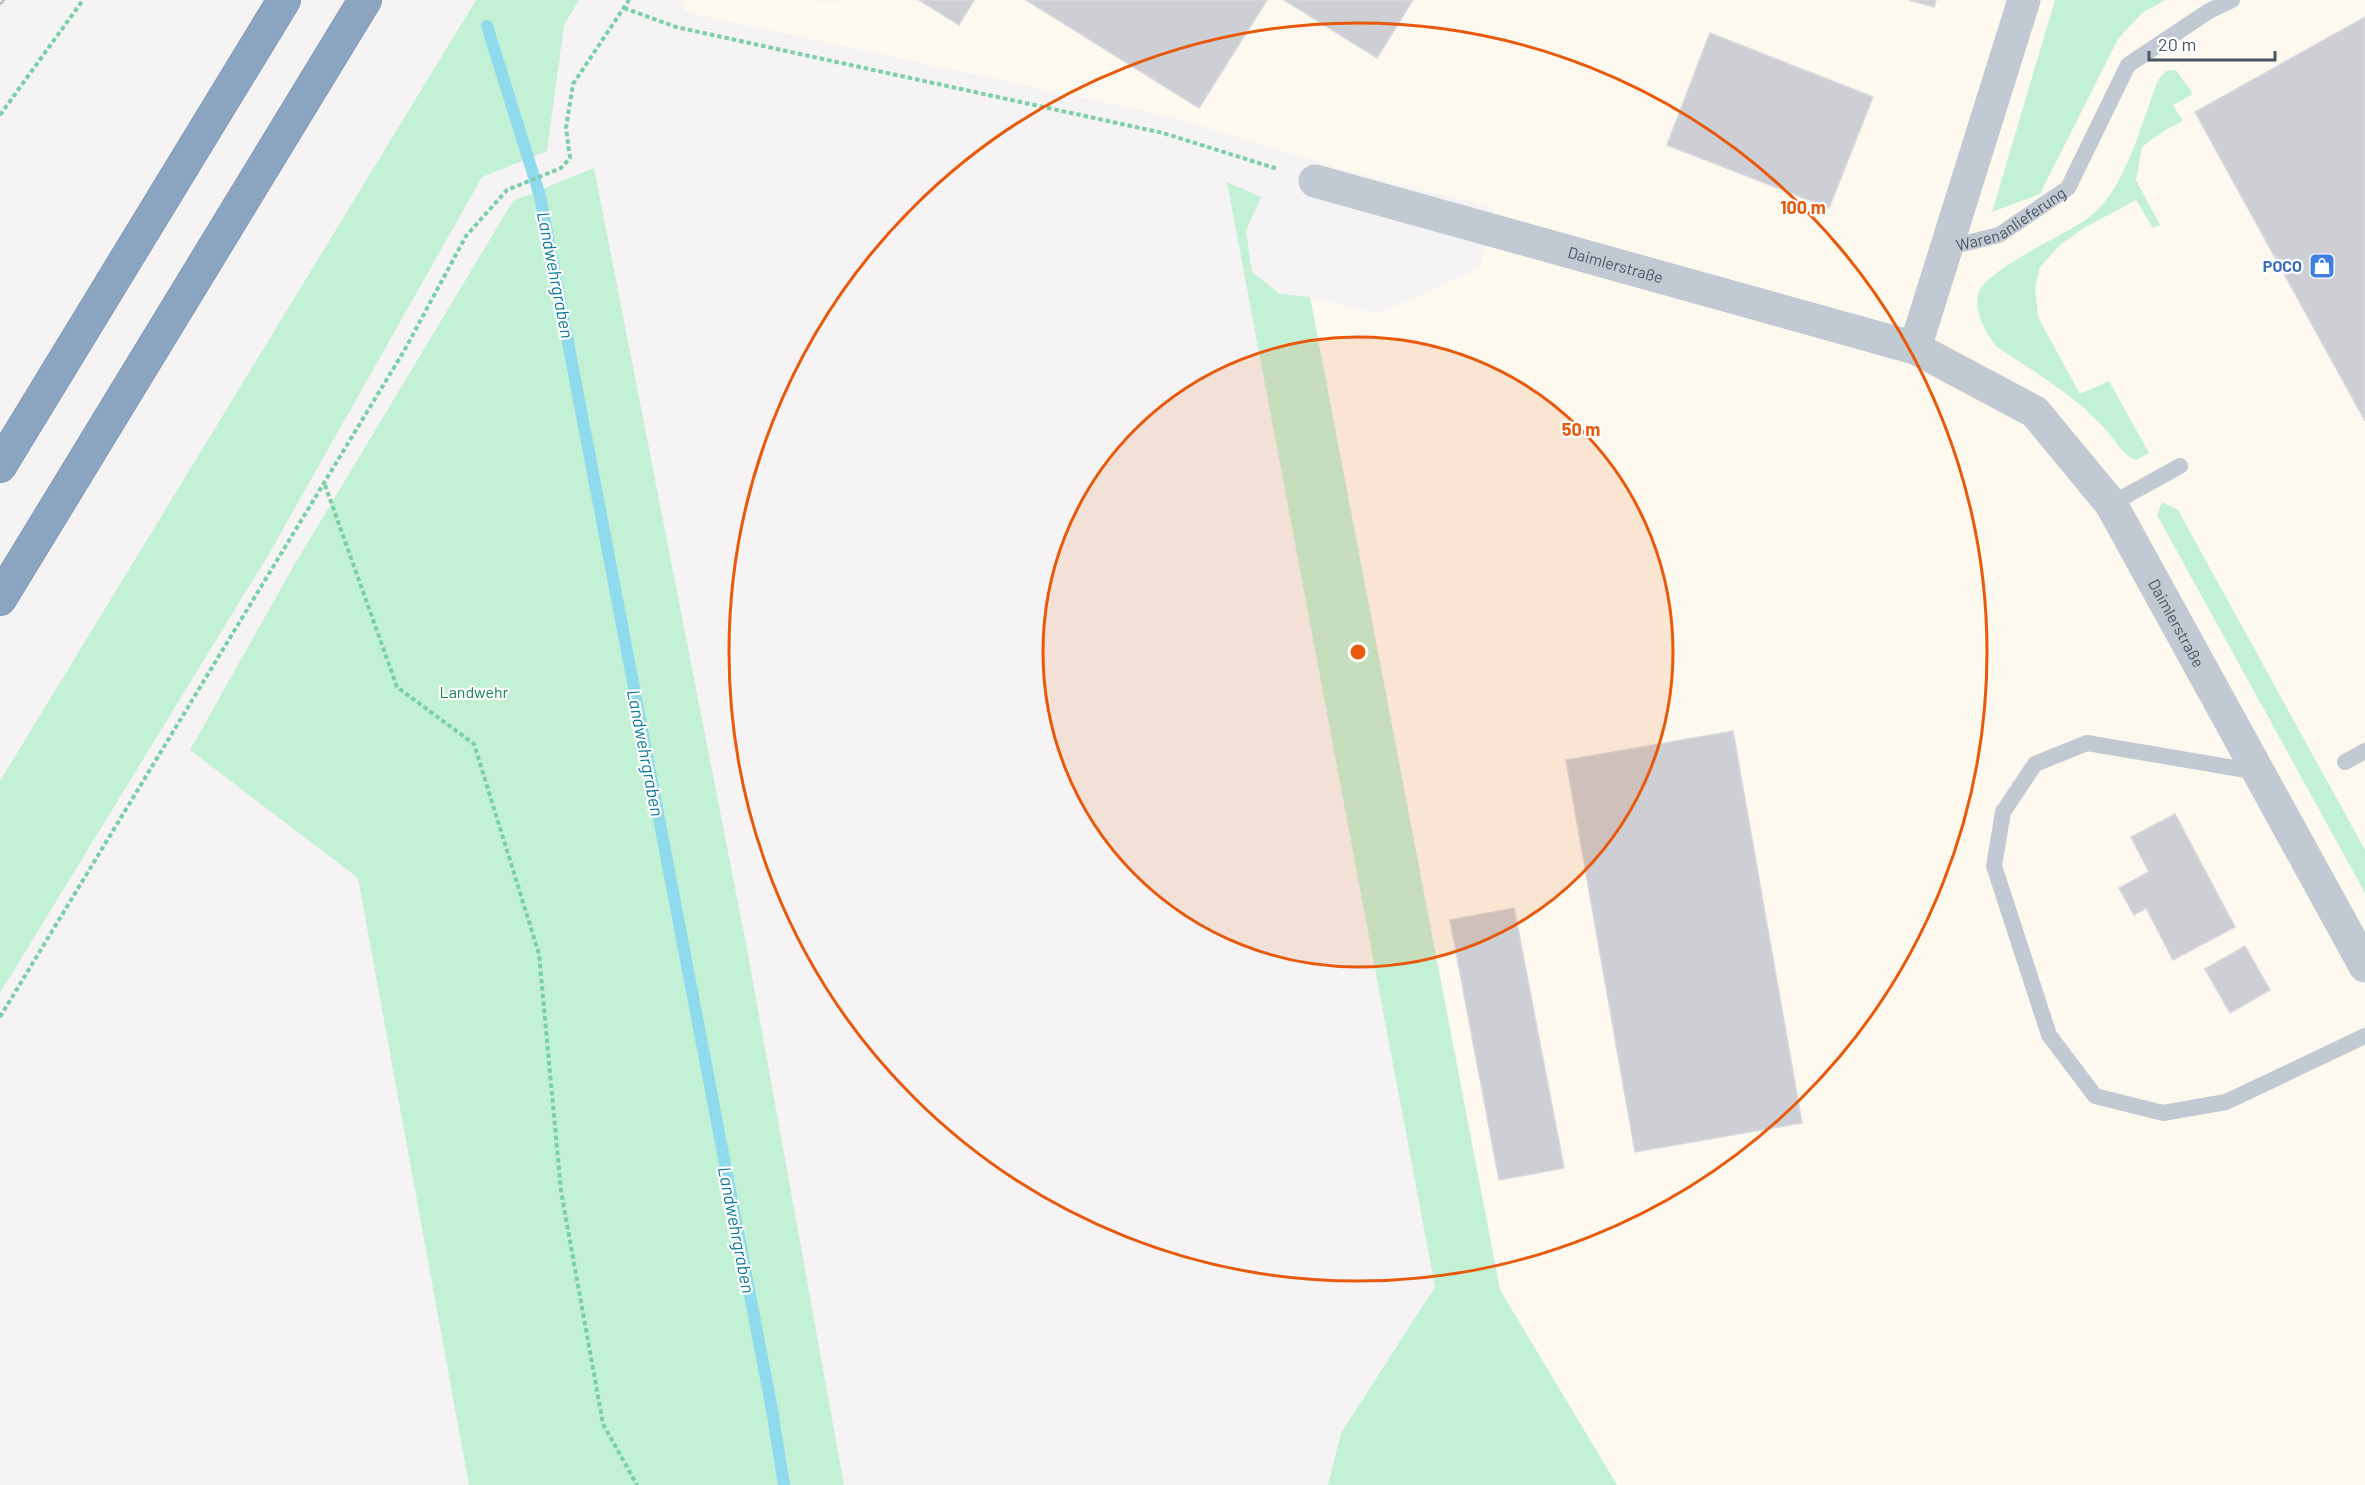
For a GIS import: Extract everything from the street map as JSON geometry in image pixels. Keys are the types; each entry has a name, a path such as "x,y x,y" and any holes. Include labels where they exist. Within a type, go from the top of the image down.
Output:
{"highway":[{"path":"0,466 284,0"},
{"path":"0,599 365,0"}],"street":[{"path":"1915,348 2024,0"},
{"name":"Daimlerstraße","path":"1315,181 1915,348 2035,412 2111,504 2365,966"}],"lane":[{"name":"Warenanlieferung","path":"1946,248 1999,235 2068,188 2128,65 2209,11 2232,0"},
{"path":"2111,504 2180,466"},
{"path":"2259,772 2087,743 2035,764 2003,812 1994,866 2049,1035 2096,1096 2163,1113 2226,1102 2365,1036"},
{"path":"2345,762 2365,751"}],"path":[{"path":"0,115 83,0"},
{"path":"0,1017 404,351 466,236 507,190 561,168 570,158 566,128 573,84 630,0"},
{"path":"624,8 676,27 1163,133 1315,181"},
{"path":"324,484 397,687 474,744 538,954 561,1191 603,1424 637,1485"}],"shaded area":[{"path":"2365,0 2365,1485 1617,1485 1500,1290 1310,297 1378,314 1480,268 1494,208 1352,172 1168,116 685,12 682,1"}],"green space":[{"path":"476,0 579,0 564,25 547,151 482,177 270,552 0,993 0,781"},
{"path":"2055,0 2165,0 2142,13 2118,39 2040,194 1992,212"},
{"path":"2176,70 2193,94 2173,105 2183,121 2165,130 2142,147 2136,180 2160,225 2153,228 2136,200 2084,228 2061,244 2040,267 2035,288 2038,317 2080,394 2109,381 2149,453 2136,460 2123,452 2095,418 2069,396 1997,347 1979,314 1977,299 1985,283 1996,273 2087,219 2102,205 2124,170 2159,78 2166,71"},
{"name":"Landwehr","path":"594,168 747,949 844,1485 469,1485 358,878 190,750 293,567 513,201"},
{"path":"1227,182 1261,197 1246,231 1252,272 1280,294 1310,297 1500,1290 1617,1485 1328,1485 1341,1433 1435,1287"},
{"path":"2162,502 2178,510 2365,850 2365,893 2157,515"}],"building":[{"path":"919,0 974,0 959,25"},
{"path":"1026,0 1267,0 1199,108"},
{"path":"1284,0 1413,0 1377,58"},
{"path":"1909,0 1936,0 1934,7"},
{"name":"POCO","path":"2365,17 2365,421 2195,112"},
{"path":"1710,33 1873,97 1829,208 1667,145"},
{"path":"1733,731 1802,1123 1635,1152 1566,760"},
{"path":"2175,814 2235,927 2173,960 2146,908 2134,915 2119,888 2149,872 2131,837"},
{"path":"1514,908 1564,1168 1499,1180 1450,920"},
{"path":"2245,946 2270,990 2230,1013 2205,969"}],"waterway":[{"name":"Landwehrgraben","path":"487,26 540,196 772,1410 784,1485"}],"place":[{"name":"POCO","path":"2322,266"}]}
